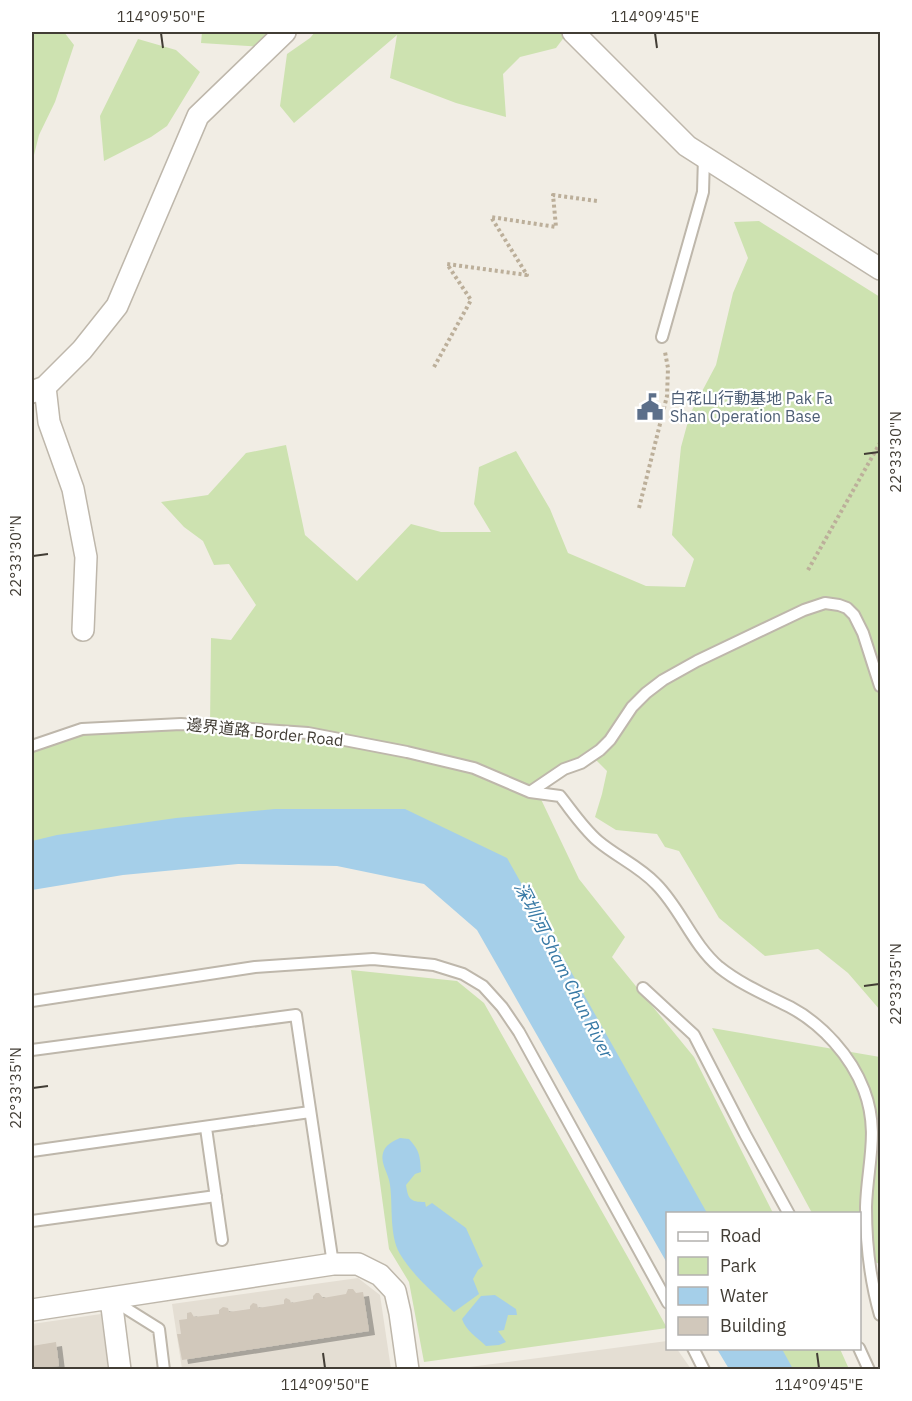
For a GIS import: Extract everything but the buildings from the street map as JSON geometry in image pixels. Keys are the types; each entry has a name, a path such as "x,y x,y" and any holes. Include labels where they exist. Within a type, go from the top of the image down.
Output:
{"street":[{"path":"83,630 86,557 73,489 38,389 82,350 117,306 198,116 285,32"},
{"path":"573,32 687,146 880,269"},
{"path":"32,1310 333,1264 358,1264 380,1275 395,1291 408,1370"},
{"path":"111,1299 120,1370"}],"lane":[{"path":"663,337 703,192 704,158"},
{"path":"530,792 564,769 581,763 600,750 632,707 663,680 761,630 825,603 847,608 855,615 880,686"},
{"name":"邊界道路 Border Road","path":"32,746 82,729 182,724 308,733 407,752 474,768 530,792 560,796 598,841 633,864 656,884 674,905 701,947 720,968 800,1014 824,1033 849,1060 865,1092 871,1121 872,1148 867,1187 867,1230 871,1275 880,1315"},
{"path":"32,1001 255,967 373,959 434,965 463,974 483,986 502,1007 519,1032 666,1299"},
{"path":"643,988 694,1035 788,1212"},
{"path":"32,1050 296,1016 333,1264"},
{"path":"32,1151 310,1112"},
{"path":"206,1128 222,1240"},
{"path":"32,1221 216,1196"},
{"path":"111,1299 159,1329 164,1370"},
{"path":"694,1350 704,1370"},
{"path":"860,1350 869,1370"}],"path":[{"path":"434,367 471,300 447,264 527,275 491,217 556,227 553,195 597,201"},
{"path":"639,508 667,396 668,368 663,337"},
{"path":"808,570 880,443"}],"shaded area":[{"path":"358,1278 380,1295 391,1369 182,1369 172,1304"},
{"path":"101,1314 108,1369 32,1369 32,1324"},
{"path":"666,1341 666,1350 678,1350 691,1369 454,1369"}],"green space":[{"path":"32,32 64,32 74,45 55,102 39,135 32,163"},
{"path":"202,32 294,32 278,48 201,43"},
{"path":"315,32 568,32 556,48 520,57 503,74 506,117 456,103 390,78 397,35 294,123 280,106 287,54"},
{"path":"138,39 176,50 200,72 167,126 151,137 104,161 100,116"},
{"path":"759,221 880,297 880,1010 848,973 818,949 765,956 719,918 679,851 665,847 657,834 616,830 595,817 607,771 587,751 530,790 538,793 579,879 625,937 612,957 694,1057 772,1212 670,1212 509,896 382,830 32,859 32,748 82,729 210,726 211,638 231,640 256,605 229,564 214,565 203,541 184,527 161,502 208,495 246,453 286,445 305,535 357,581 411,524 441,532 491,532 474,504 479,467 516,451 550,509 568,553 646,586 685,587 694,559 672,535 681,447 690,414 716,365 733,293 748,258 734,222"},
{"path":"351,970 457,981 484,1003 666,1328 424,1362 409,1282 389,1249"},
{"path":"712,1028 880,1057 880,1264 861,1257 861,1212 811,1212"},
{"path":"751,1350 840,1350 849,1369 763,1369"}],"water":[{"name":"深圳河 Sham Chun River","path":"275,809 405,809 507,858 706,1212 666,1212 666,1261 477,930 424,884 337,866 238,864 123,875 32,890 32,841 57,835 176,818"},
{"path":"400,1138 409,1139 420,1158 421,1172 415,1174 406,1185 409,1197 425,1202 426,1207 432,1203 466,1228 483,1266 473,1279 479,1294 454,1312 412,1270 400,1254 394,1238 390,1185 382,1157 387,1146"},
{"path":"495,1295 516,1309 517,1315 508,1315 504,1330 498,1331 506,1342 486,1346 469,1330 462,1319 481,1296"},
{"path":"718,1350 783,1350 793,1369 729,1369"}],"place":[{"name":"白花山行動基地 Pak Fa Shan Operation Base","path":"650,407"}]}
